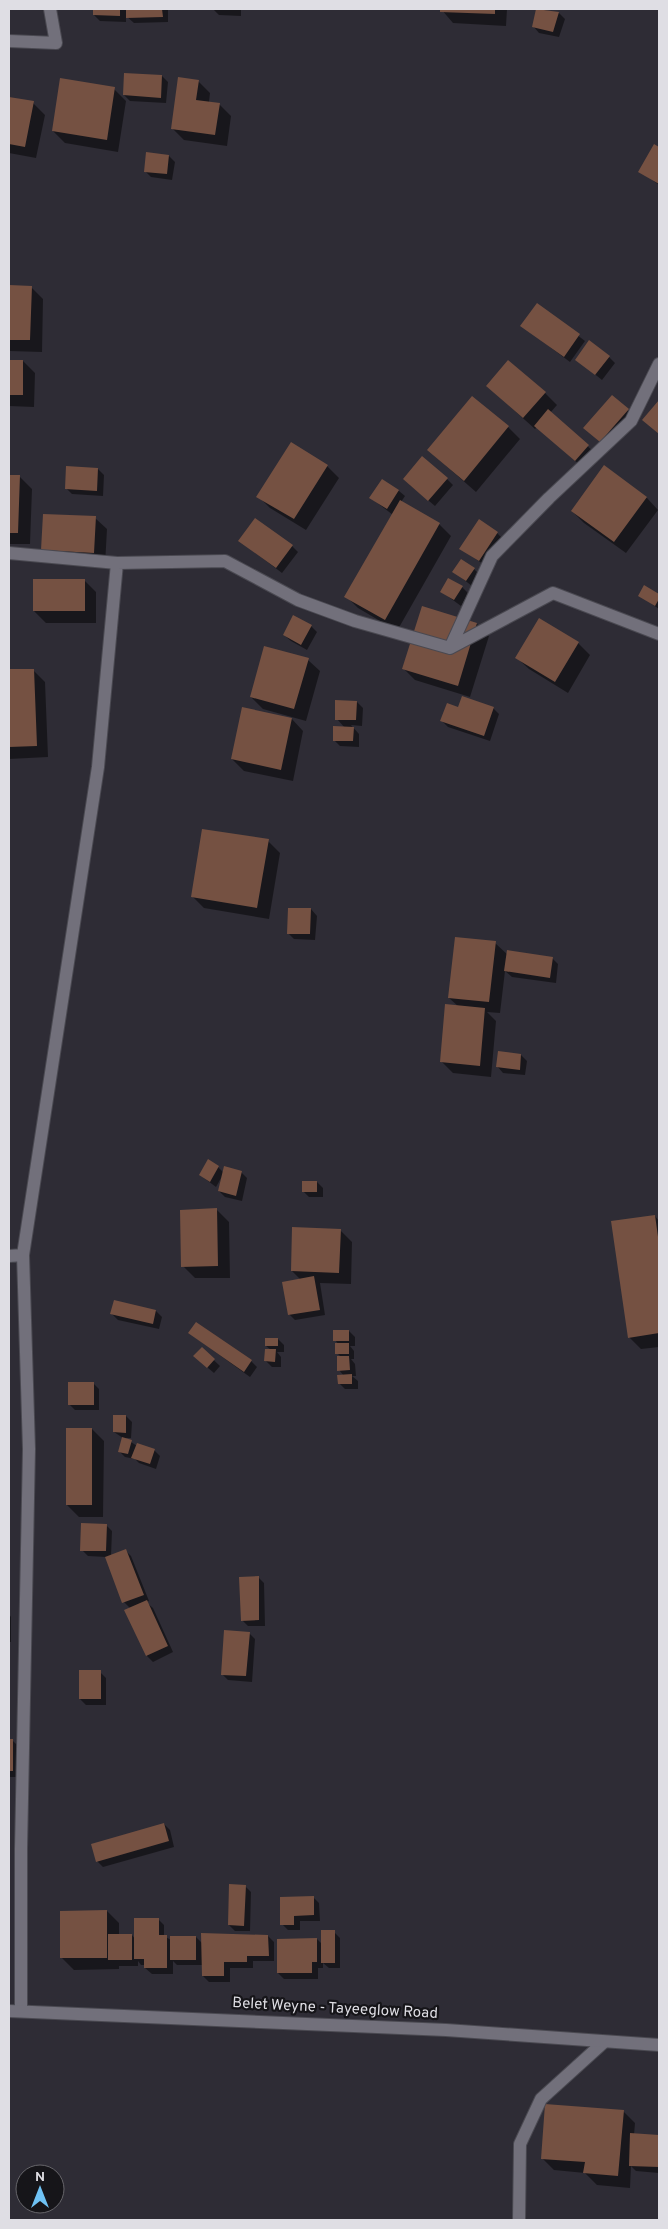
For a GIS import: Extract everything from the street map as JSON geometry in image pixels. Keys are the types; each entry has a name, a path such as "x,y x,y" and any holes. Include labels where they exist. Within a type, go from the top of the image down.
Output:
{"street":[{"path":"9,41 56,43 50,9"},
{"path":"450,648 492,556 549,498 631,421 659,364"},
{"path":"9,553 117,564 225,561 298,600 355,621 450,648 553,593 659,634"},
{"path":"15,2011 21,1840 29,1449 23,1255 98,767 117,564"},
{"path":"9,1256 23,1255"},
{"name":"Belet Weyne - Tayeeglow Road","path":"15,2011 446,2030 659,2045"},
{"path":"519,2220 520,2144 541,2099 604,2042"}],"building":[{"path":"93,9 120,9 120,16 93,15"},
{"path":"126,9 162,9 163,17 126,18"},
{"path":"440,9 495,9 495,14 440,12"},
{"path":"536,9 559,12 553,32 532,27"},
{"path":"124,73 162,75 161,98 123,95"},
{"path":"178,77 199,80 196,100 220,103 215,135 171,129"},
{"path":"60,78 115,87 107,140 52,131"},
{"path":"9,97 34,101 25,147 9,144"},
{"path":"654,144 659,147 659,184 638,172"},
{"path":"146,152 169,155 167,174 144,172"},
{"path":"9,285 32,286 30,340 9,340"},
{"path":"537,303 580,334 564,357 520,326"},
{"path":"589,340 610,356 595,375 575,360"},
{"path":"9,360 23,360 23,395 9,395"},
{"path":"508,360 546,392 523,418 486,386"},
{"path":"612,395 629,409 600,442 583,428"},
{"path":"472,396 509,426 464,481 427,450"},
{"path":"659,400 659,434 642,420"},
{"path":"548,409 589,445 575,461 534,426"},
{"path":"291,442 328,465 294,519 256,497"},
{"path":"422,456 448,478 428,501 403,479"},
{"path":"604,465 647,497 614,542 571,511"},
{"path":"66,466 98,468 97,491 65,489"},
{"path":"9,475 20,475 18,533 9,533"},
{"path":"382,479 399,490 387,509 369,498"},
{"path":"400,500 440,523 385,620 344,597"},
{"path":"43,514 96,516 94,553 41,550"},
{"path":"255,518 293,545 276,568 238,541"},
{"path":"479,519 498,532 479,561 459,549"},
{"path":"461,559 475,568 466,581 452,572"},
{"path":"448,578 463,586 454,600 440,592"},
{"path":"33,579 85,579 85,611 33,611"},
{"path":"644,585 659,594 659,599 655,606 638,596"},
{"path":"422,606 477,623 458,686 402,669"},
{"path":"293,615 312,625 301,645 283,635"},
{"path":"539,618 579,642 555,682 515,658"},
{"path":"264,646 309,658 294,709 250,697"},
{"path":"9,669 34,669 37,746 9,747"},
{"path":"462,696 494,707 484,736 440,721 447,703 458,707"},
{"path":"335,700 357,701 356,720 335,720"},
{"path":"242,707 292,718 281,770 231,759"},
{"path":"333,726 354,727 353,741 333,741"},
{"path":"202,829 269,839 257,908 191,897"},
{"path":"288,908 311,908 310,934 287,934"},
{"path":"455,937 496,941 489,1002 448,998"},
{"path":"507,950 553,957 550,978 504,971"},
{"path":"445,1004 485,1008 480,1066 440,1062"},
{"path":"498,1051 521,1054 520,1070 496,1067"},
{"path":"208,1159 219,1166 210,1182 199,1175"},
{"path":"224,1166 242,1171 236,1196 218,1191"},
{"path":"302,1181 317,1181 317,1192 302,1192"},
{"path":"217,1208 218,1266 181,1267 180,1210"},
{"path":"655,1215 659,1244 659,1333 628,1338 611,1221"},
{"path":"292,1227 341,1229 339,1273 291,1271"},
{"path":"314,1276 320,1310 288,1315 282,1282"},
{"path":"114,1300 156,1310 153,1324 110,1314"},
{"path":"196,1322 252,1360 244,1372 188,1333"},
{"path":"333,1330 349,1330 349,1341 333,1341"},
{"path":"265,1338 278,1338 278,1346 265,1346"},
{"path":"335,1343 349,1343 349,1354 335,1354"},
{"path":"202,1347 215,1359 207,1368 193,1356"},
{"path":"265,1349 276,1349 275,1362 264,1361"},
{"path":"337,1356 349,1356 350,1370 337,1371"},
{"path":"352,1374 352,1384 338,1384 337,1375"},
{"path":"68,1382 94,1382 94,1405 68,1405"},
{"path":"113,1415 126,1415 126,1433 113,1432"},
{"path":"66,1428 92,1428 92,1505 66,1505"},
{"path":"122,1437 132,1440 128,1454 118,1452"},
{"path":"137,1443 155,1449 150,1464 131,1458"},
{"path":"81,1523 107,1524 106,1551 80,1551"},
{"path":"126,1549 144,1595 122,1603 105,1557"},
{"path":"259,1576 259,1620 241,1621 239,1577"},
{"path":"147,1600 168,1646 146,1656 124,1610"},
{"path":"224,1630 250,1632 246,1676 221,1675"},
{"path":"79,1670 101,1670 101,1699 79,1699"},
{"path":"9,1739 13,1739 13,1771 9,1771"},
{"path":"164,1823 169,1841 96,1862 91,1844"},
{"path":"229,1884 246,1885 244,1926 228,1925"},
{"path":"314,1896 314,1915 294,1916 294,1925 280,1925 280,1897"},
{"path":"107,1910 107,1958 60,1958 60,1911"},
{"path":"134,1918 159,1918 159,1935 167,1935 167,1968 144,1968 144,1959 134,1959"},
{"path":"321,1930 335,1930 335,1963 321,1963"},
{"path":"201,1933 268,1935 269,1956 247,1956 247,1962 224,1962 224,1976 202,1976"},
{"path":"108,1934 132,1934 132,1960 108,1960"},
{"path":"170,1936 196,1936 196,1960 170,1960"},
{"path":"317,1938 317,1962 312,1962 312,1973 277,1973 277,1939"},
{"path":"545,2104 624,2110 618,2176 583,2173 585,2162 541,2159"},
{"path":"630,2133 659,2135 659,2167 629,2166"}]}
